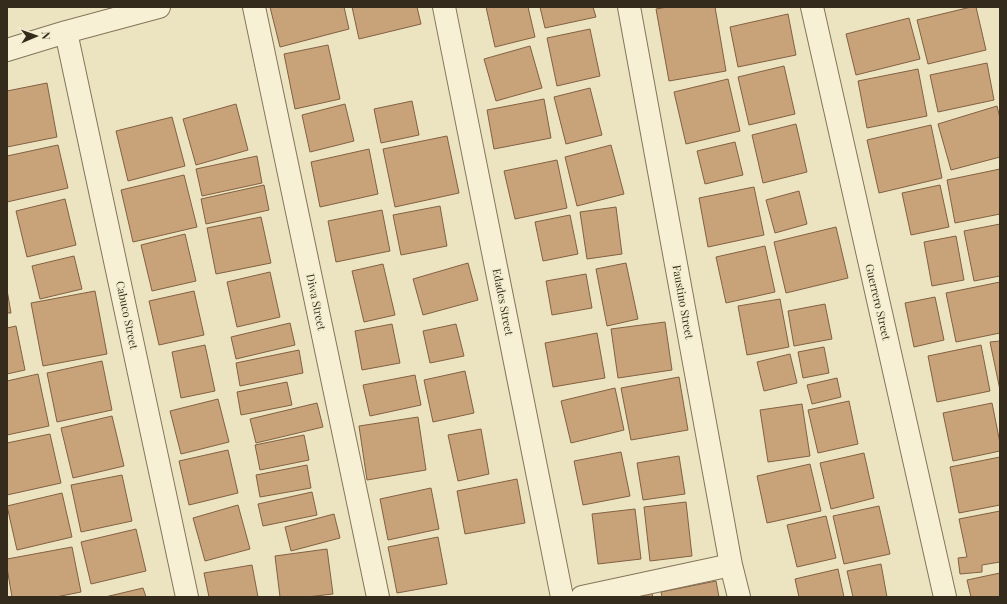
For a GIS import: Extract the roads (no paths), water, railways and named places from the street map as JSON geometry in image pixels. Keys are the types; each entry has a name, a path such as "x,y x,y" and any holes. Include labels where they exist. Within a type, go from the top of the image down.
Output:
{"street":[{"path":"7,50 66,32 159,7"},
{"name":"Diwa Street","path":"254,7 378,597"},
{"name":"Edades Street","path":"444,7 562,597"},
{"name":"Faustino Street","path":"629,7 739,597"},
{"name":"Guerrero Street","path":"812,7 945,597"},
{"name":"Cabuco Street","path":"66,32 187,597"},
{"path":"582,597 732,565"}]}
